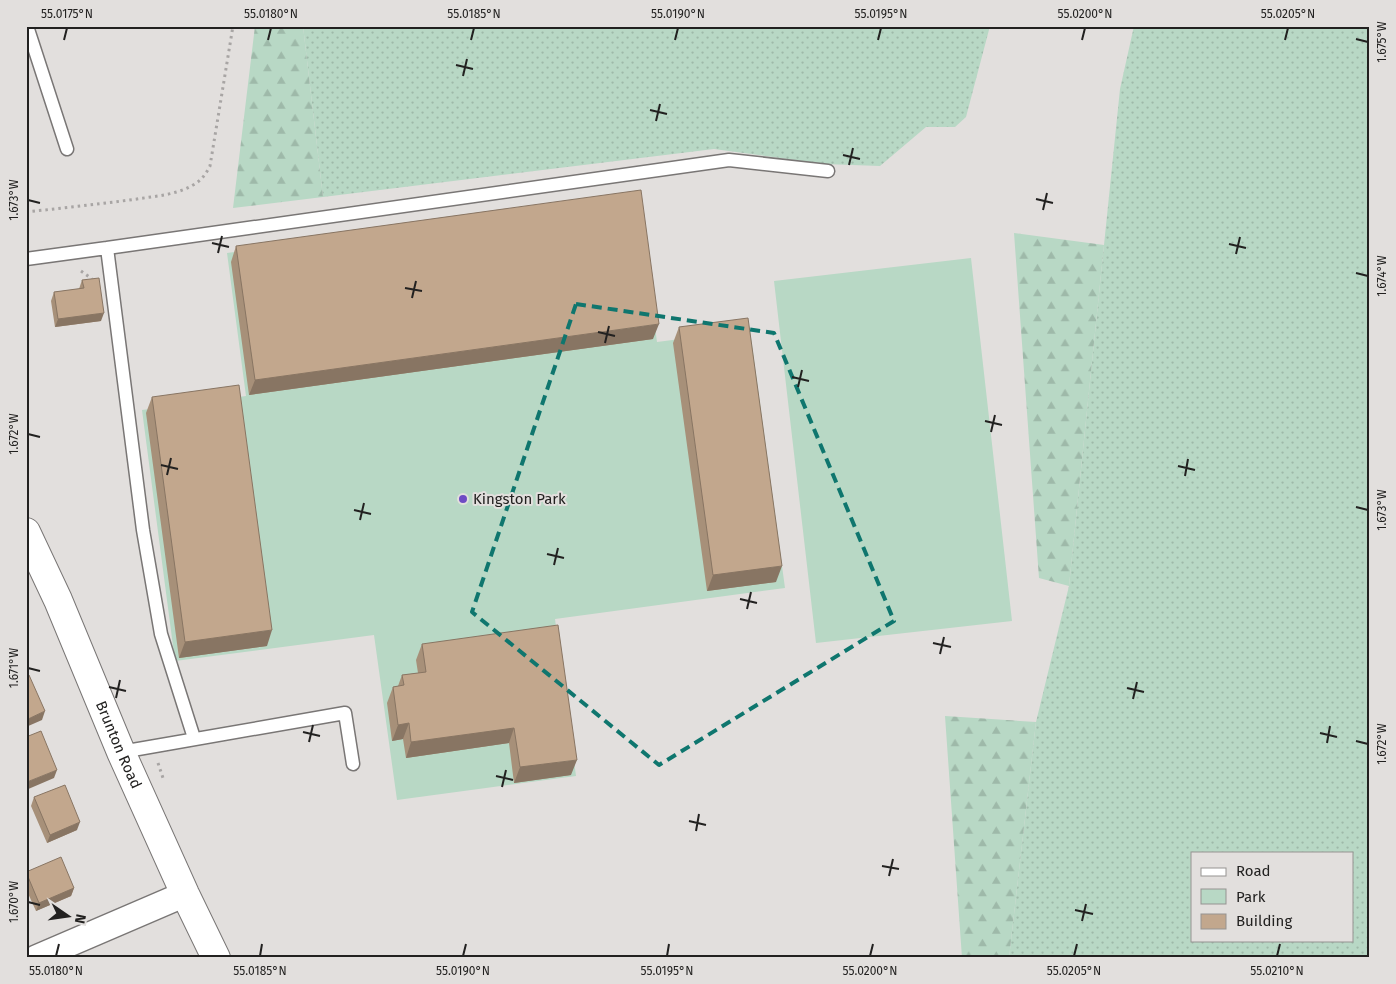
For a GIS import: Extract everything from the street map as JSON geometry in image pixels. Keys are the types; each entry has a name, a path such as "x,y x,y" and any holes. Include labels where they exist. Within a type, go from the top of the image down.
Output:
{"street":[{"name":"Brunton Road","path":"26,532 58,600 121,752 216,958"},
{"path":"36,958 185,894"}],"lane":[{"path":"27,26 67,149"},
{"path":"26,259 729,160 828,171"},
{"path":"107,248 143,530 161,634 194,738"},
{"path":"121,752 345,713 353,764"}],"path":[{"path":"26,212 91,206 165,195 184,190 202,178 210,166 233,26"},
{"path":"77,270 84,272 98,287 112,286"}],"highlighted area":[{"path":"576,304 774,333 894,621 659,765 472,612"}],"green space":[{"path":"255,26 303,26 323,197 233,208"},
{"path":"303,26 990,26 966,117 955,127 926,127 880,166 824,164 714,149 323,197"},
{"path":"1134,26 1370,26 1370,958 1009,958 1036,722 1069,586 1120,89"},
{"name":"Kingston Park","path":"638,198 657,342 750,330 785,588 555,619 576,776 397,800 374,635 175,661 142,410 246,396 227,253"},
{"path":"1014,233 1104,245 1069,586 1039,578"},
{"path":"971,258 1012,621 816,643 774,281"},
{"path":"945,716 1036,722 1009,958 962,958"}],"building":[{"path":"641,190 659,324 255,380 236,246"},
{"path":"99,278 104,313 58,319 54,292 84,288 82,280"},
{"path":"748,318 782,566 713,575 679,327"},
{"path":"239,385 272,630 185,642 152,397"},
{"path":"558,625 577,760 520,767 514,728 411,742 409,723 398,725 393,687 404,685 402,675 426,672 422,644"},
{"path":"29,675 45,711 26,720 26,676"},
{"path":"41,731 57,770 27,782 26,737"},
{"path":"65,785 80,822 50,835 34,797"},
{"path":"61,857 74,888 39,903 26,872"}],"place":[{"name":"Kingston Park","path":"463,499"}]}
